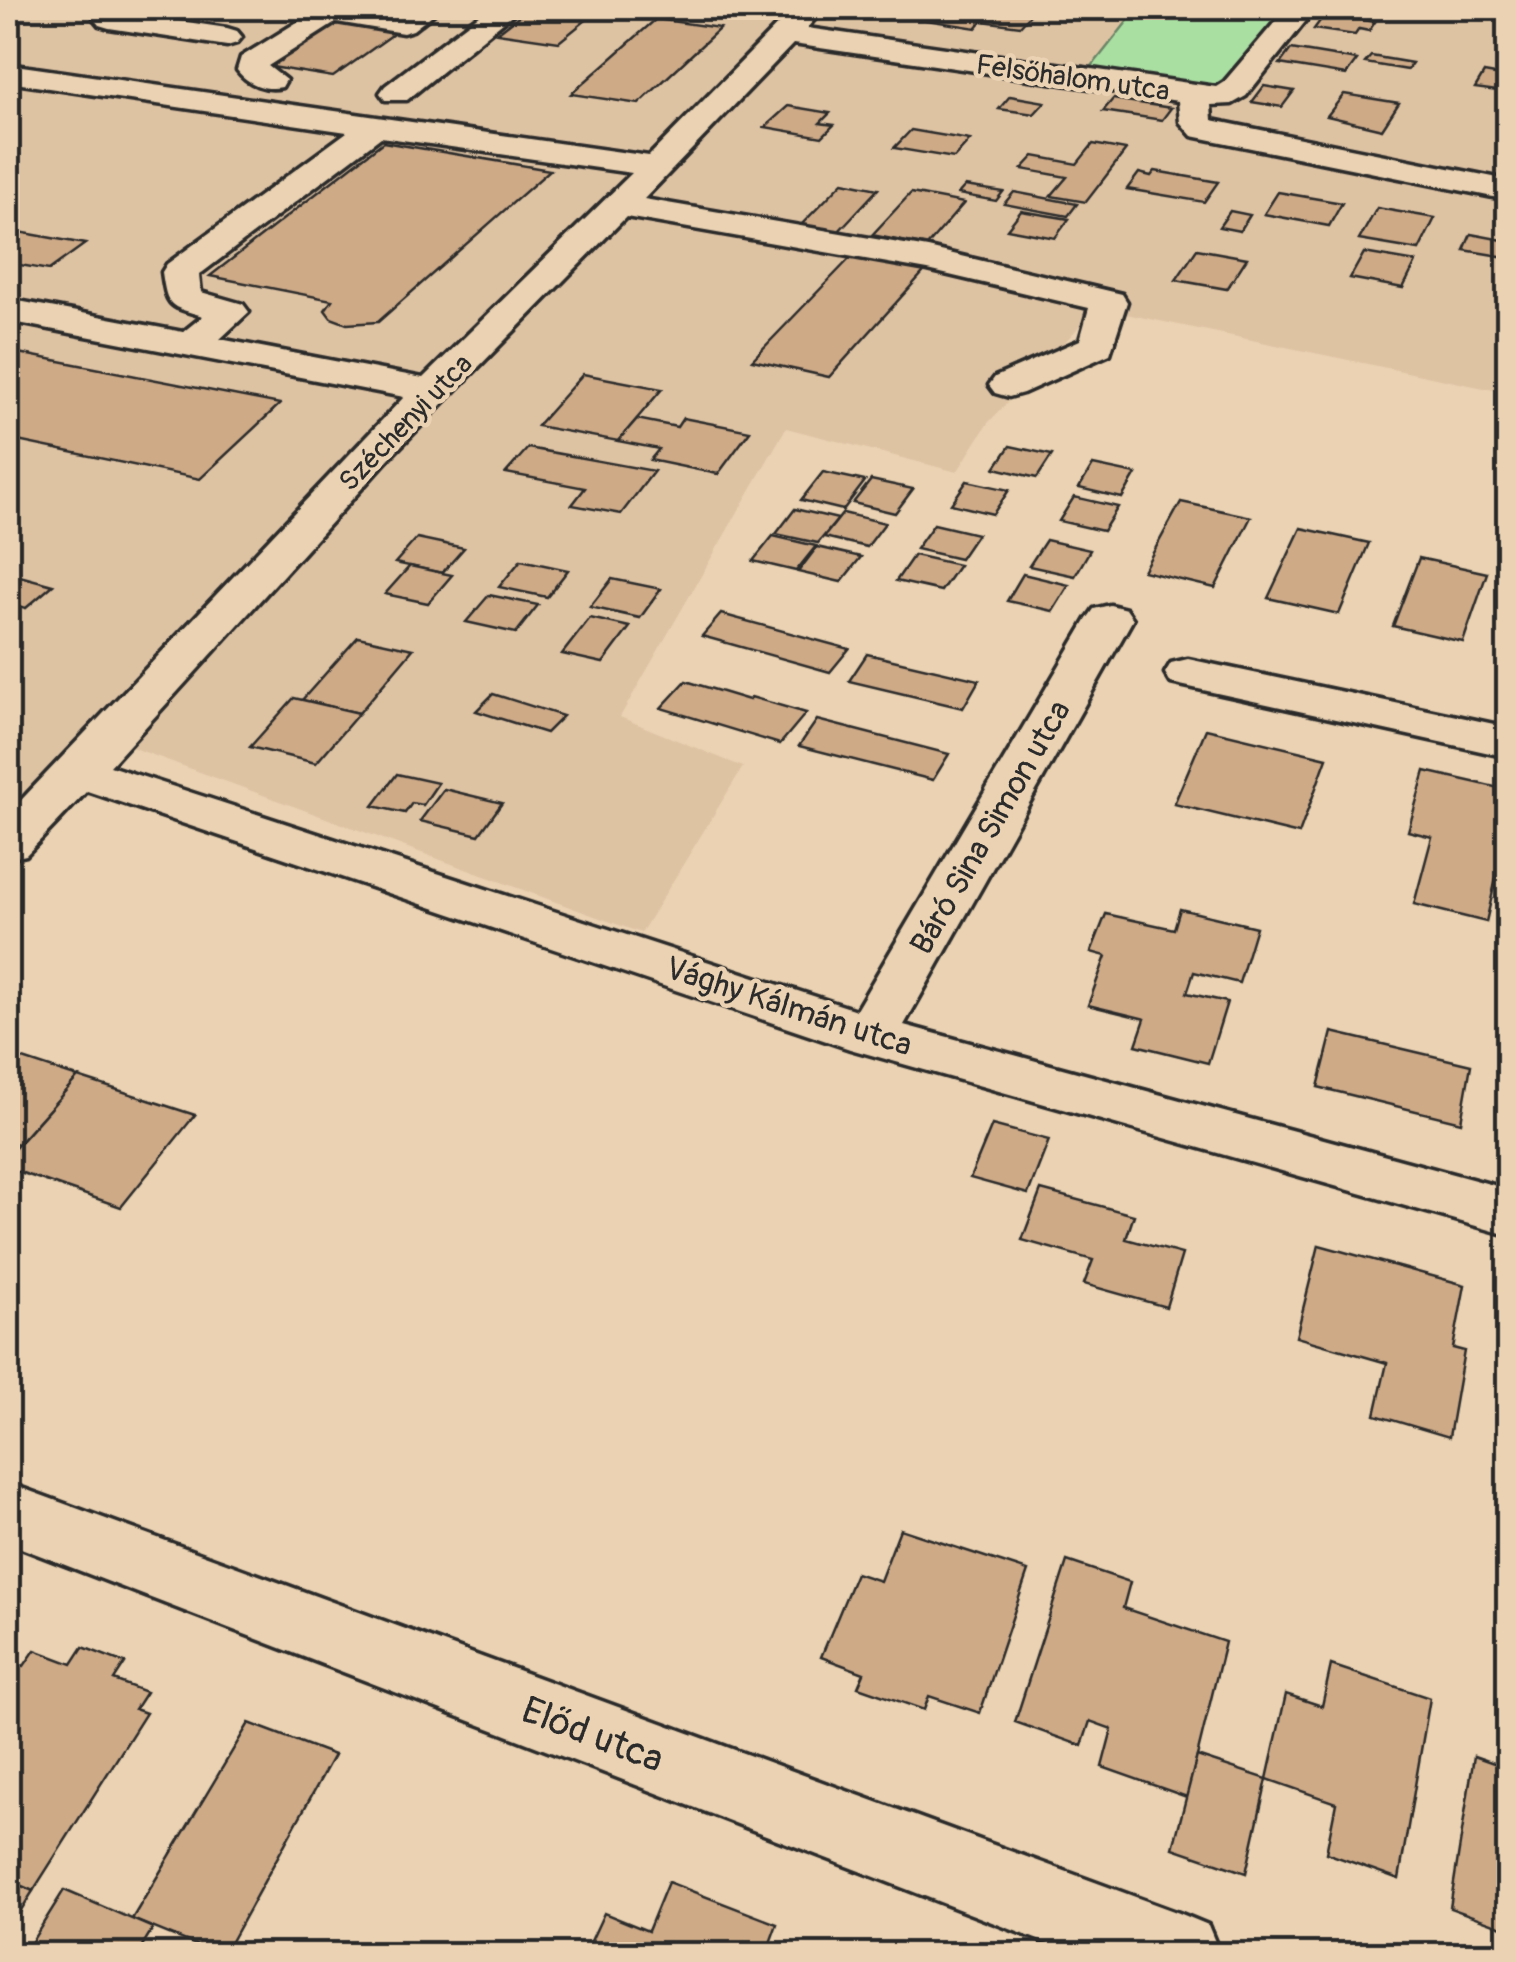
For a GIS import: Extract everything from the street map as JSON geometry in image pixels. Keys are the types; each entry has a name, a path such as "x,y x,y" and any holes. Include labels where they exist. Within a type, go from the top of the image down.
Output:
{"street":[{"path":"113,8 109,19 226,37"},
{"path":"271,80 252,70 252,63 335,10 404,24 427,8"},
{"path":"396,94 506,8"},
{"path":"1191,94 1221,97 1235,90 1302,8"},
{"name":"Felsőhalom utca","path":"798,21 1191,94 1198,113 1196,122 1215,132 1508,190"},
{"name":"Széchenyi utca","path":"8,843 79,772 431,392 622,206 798,21"},
{"path":"8,73 658,167"},
{"path":"190,345 230,312 184,299 180,272 375,126"},
{"path":"622,206 766,229 1042,283 1108,302 1097,346 1008,385"},
{"path":"8,310 431,392"},
{"name":"Báró Sina Simon utca","path":"870,1035 1110,619"},
{"path":"1188,673 1508,742"},
{"name":"Vághy Kálmán utca","path":"79,772 870,1035 1508,1212"},
{"name":"Előd utca","path":"8,1512 1178,1954"}],"shaded area":[{"path":"8,8 1508,8 1508,393 1097,308 988,423 957,472 786,428 620,717 743,767 641,933 131,747 8,876"}],"green space":[{"path":"1138,8 1302,8 1235,89 1089,70"}],"building":[{"path":"529,8 601,8 559,42 497,33"},
{"path":"938,8 1036,8 1020,26 982,21 976,28 926,20"},
{"path":"1325,14 1375,22 1369,31 1359,29 1355,35 1314,29"},
{"path":"336,19 399,30 333,77 260,65"},
{"path":"656,19 720,28 639,104 571,94"},
{"path":"1291,49 1357,60 1346,75 1280,64"},
{"path":"1371,56 1412,63 1407,70 1365,63"},
{"path":"1484,73 1506,77 1497,91 1475,88"},
{"path":"1264,86 1294,91 1282,107 1252,102"},
{"path":"1344,94 1399,103 1382,129 1327,116"},
{"path":"1010,96 1045,102 1034,114 999,109"},
{"path":"1113,99 1171,108 1162,120 1103,111"},
{"path":"788,106 830,113 820,123 834,125 822,137 765,127"},
{"path":"911,130 970,140 954,158 894,148"},
{"path":"383,142 550,170 378,322 347,324 331,318 325,310 332,300 210,276"},
{"path":"1093,144 1126,150 1086,202 1051,196 1067,177 1022,169 1034,156 1077,164"},
{"path":"1155,171 1218,182 1204,202 1127,189 1139,173 1151,176"},
{"path":"843,182 878,189 837,233 800,226"},
{"path":"965,186 1003,192 996,201 958,194"},
{"path":"1014,192 1077,204 1068,216 1004,204"},
{"path":"1278,192 1342,203 1329,226 1264,214"},
{"path":"911,193 964,203 927,246 872,235"},
{"path":"1377,208 1435,218 1419,250 1359,240"},
{"path":"1021,211 1069,219 1055,238 1007,229"},
{"path":"1230,211 1250,215 1240,231 1219,227"},
{"path":"8,230 85,244 49,270 8,263"},
{"path":"1471,234 1508,241 1506,257 1464,250"},
{"path":"1197,249 1247,258 1227,289 1176,280"},
{"path":"857,251 930,265 829,377 752,360"},
{"path":"1364,253 1416,262 1403,288 1350,278"},
{"path":"8,351 280,404 200,479 8,439"},
{"path":"583,374 662,389 618,441 537,426"},
{"path":"683,418 750,431 718,474 650,460 659,449 618,441 637,419 677,427"},
{"path":"1010,446 1052,455 1037,478 995,468"},
{"path":"528,448 654,471 621,514 572,505 585,488 506,473"},
{"path":"1093,465 1136,474 1122,498 1079,488"},
{"path":"823,472 865,481 843,510 801,500"},
{"path":"871,480 913,489 895,513 853,503"},
{"path":"967,481 1009,490 993,514 951,504"},
{"path":"1074,497 1118,507 1103,531 1059,521"},
{"path":"1181,502 1251,517 1215,588 1143,571"},
{"path":"795,509 838,519 818,543 776,534"},
{"path":"843,513 885,523 867,547 824,537"},
{"path":"934,524 977,534 960,559 916,549"},
{"path":"1301,528 1369,543 1339,614 1268,598"},
{"path":"773,536 816,546 796,571 753,561"},
{"path":"417,538 464,548 442,573 395,563"},
{"path":"1046,540 1090,550 1075,576 1029,566"},
{"path":"817,547 861,557 841,582 798,572"},
{"path":"914,555 959,565 941,591 896,581"},
{"path":"1419,558 1487,573 1463,642 1393,626"},
{"path":"521,560 568,570 547,597 499,587"},
{"path":"410,566 452,575 428,603 385,594"},
{"path":"1023,574 1069,585 1053,611 1007,601"},
{"path":"16,575 53,585 26,608 8,603 8,581"},
{"path":"612,579 661,589 640,618 590,607"},
{"path":"489,595 538,605 516,633 466,622"},
{"path":"721,614 849,649 830,672 702,636"},
{"path":"590,618 630,627 603,663 562,654"},
{"path":"358,637 413,649 359,713 302,700"},
{"path":"867,654 979,680 963,708 849,681"},
{"path":"686,681 806,713 780,744 661,708"},
{"path":"493,694 563,716 546,733 476,711"},
{"path":"294,698 359,713 316,763 250,747"},
{"path":"817,720 949,754 933,780 799,746"},
{"path":"1206,729 1327,758 1299,834 1174,804"},
{"path":"1425,771 1508,790 1508,826 1486,922 1414,904 1432,837 1408,831"},
{"path":"397,774 438,783 423,805 412,803 405,813 373,806"},
{"path":"444,789 502,803 479,835 420,821"},
{"path":"1180,909 1256,927 1239,983 1194,972 1187,993 1227,1002 1208,1063 1136,1045 1145,1019 1088,1005 1106,956 1091,952 1106,914 1174,929"},
{"path":"1332,1032 1471,1065 1461,1122 1318,1087"},
{"path":"8,1054 78,1077 18,1144 8,1141"},
{"path":"78,1077 195,1115 121,1207 8,1168 8,1156"},
{"path":"992,1125 1049,1140 1028,1194 970,1178"},
{"path":"1041,1190 1134,1215 1126,1239 1182,1254 1166,1307 1084,1284 1093,1260 1022,1240"},
{"path":"1319,1245 1465,1285 1453,1348 1464,1351 1449,1437 1375,1415 1387,1363 1296,1337"},
{"path":"900,1529 1028,1571 980,1713 929,1696 924,1710 858,1687 864,1673 821,1657 856,1573 880,1581"},
{"path":"1067,1561 1130,1582 1123,1608 1225,1642 1187,1797 1102,1767 1112,1729 1090,1721 1082,1746 1015,1722"},
{"path":"83,1647 125,1663 114,1680 146,1692 135,1709 146,1713 33,1891 8,1880 8,1675 16,1663 24,1666 35,1650 72,1664"},
{"path":"1331,1665 1430,1698 1399,1879 1326,1853 1336,1803 1267,1779 1286,1694 1322,1706"},
{"path":"249,1723 334,1755 224,1954 218,1954 132,1919"},
{"path":"1197,1756 1267,1779 1246,1873 1173,1848"},
{"path":"1474,1756 1508,1768 1508,1929 1450,1908"},
{"path":"8,1880 33,1891 8,1931"},
{"path":"668,1882 777,1924 766,1954 585,1954 604,1913 648,1931"},
{"path":"64,1890 153,1928 137,1954 24,1954"}]}
